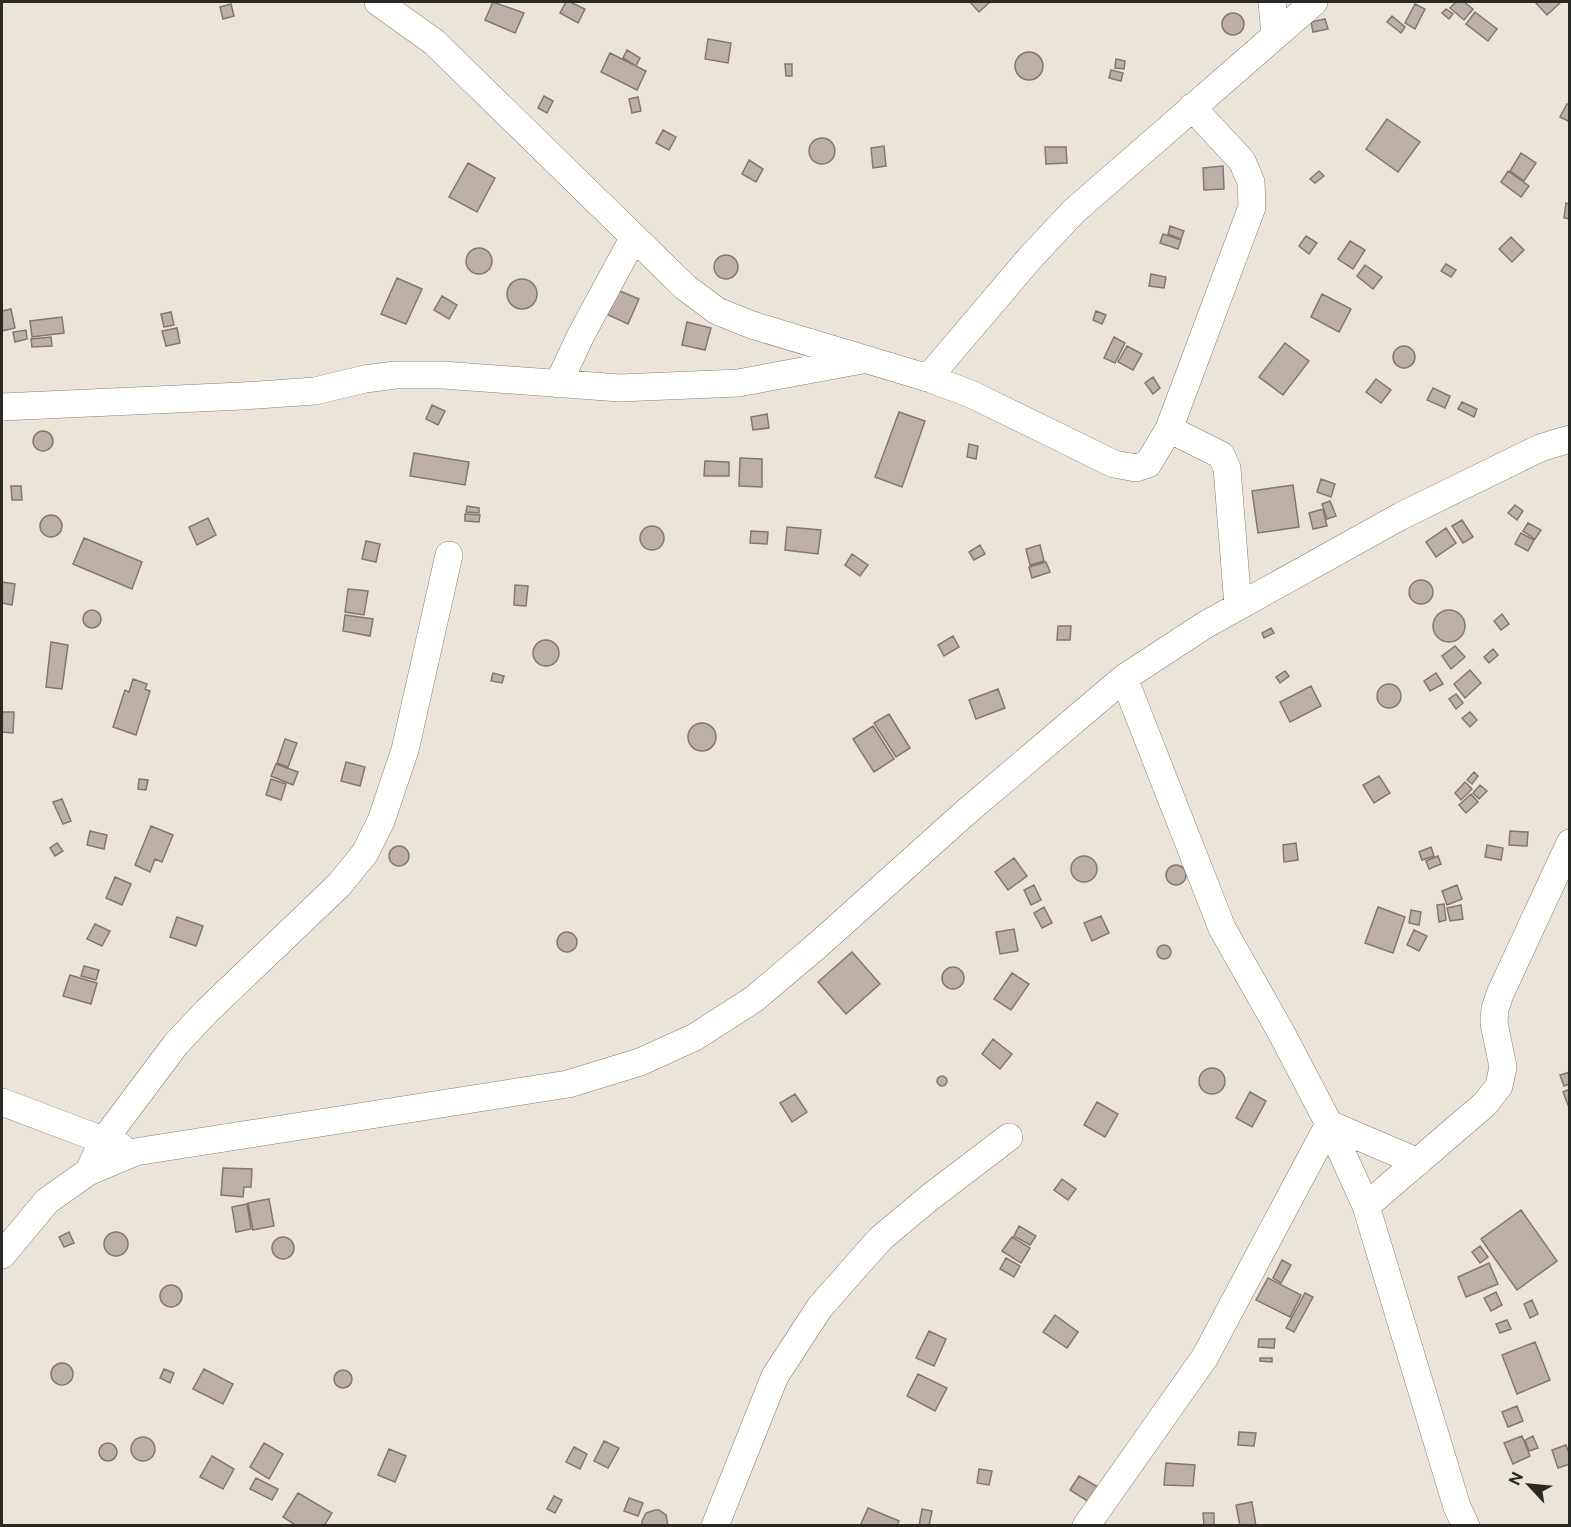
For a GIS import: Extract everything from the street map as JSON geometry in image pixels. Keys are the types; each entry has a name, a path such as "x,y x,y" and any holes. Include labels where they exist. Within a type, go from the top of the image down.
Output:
{"street":[{"path":"378,2 434,42 685,287 717,311 752,325 928,378 971,394 1114,464 1136,468 1148,464 1169,429 1252,207 1251,182 1242,161 1192,107"},
{"path":"1272,2 1275,36"},
{"path":"928,378 1030,258 1074,211 1314,2"},
{"path":"558,384 581,335 634,237"},
{"path":"2,407 315,391 395,375 443,375 620,388 738,383 866,359"},
{"path":"1169,429 1221,455 1227,468 1238,606"},
{"path":"2,1256 47,1201 88,1172 135,1152 568,1084 640,1062 695,1037 754,999 965,813 1124,678 1205,625 1401,516 1540,448 1569,439"},
{"path":"88,1172 104,1140 176,1044 207,1011 339,885 364,853 381,821 405,750 449,555"},
{"path":"1124,678 1221,928 1282,1034 1329,1124 1366,1206 1457,1507 1465,1525"},
{"path":"1366,1206 1485,1104 1499,1086 1503,1067 1494,1023 1495,1009 1569,843"},
{"path":"2,1102 135,1152"},
{"path":"1329,1124 1418,1162"},
{"path":"1086,1526 1205,1357 1329,1124"},
{"path":"715,1526 775,1376 820,1307 880,1239 1009,1137"}],"building":[{"path":"493,2 524,13 515,33 485,20"},
{"path":"566,2 585,9 578,23 560,13"},
{"path":"970,2 990,2 979,12"},
{"path":"1456,2 1464,2 1473,9 1464,20 1450,8"},
{"path":"1535,2 1561,2 1547,15"},
{"path":"231,4 234,16 223,19 220,7"},
{"path":"1415,4 1425,9 1415,29 1405,23"},
{"path":"1446,9 1453,14 1449,19 1442,13"},
{"path":"1475,12 1497,29 1488,41 1466,24"},
{"path":"1233,13 1241,16 1244,24 1241,32 1233,35 1225,32 1222,24 1225,16"},
{"path":"1392,16 1405,27 1401,33 1387,22"},
{"path":"1325,19 1328,29 1313,32 1311,22"},
{"path":"708,39 731,43 728,63 705,59"},
{"path":"627,50 640,58 636,66 623,58"},
{"path":"1029,52 1039,56 1043,66 1039,76 1029,80 1019,76 1015,66 1019,56"},
{"path":"610,53 646,71 637,90 601,72"},
{"path":"1116,59 1125,61 1124,69 1115,68"},
{"path":"785,64 792,64 792,76 786,76"},
{"path":"1111,70 1123,73 1121,81 1109,78"},
{"path":"544,96 553,101 547,113 538,108"},
{"path":"638,97 641,111 632,113 629,99"},
{"path":"1567,104 1570,105 1570,122 1560,117"},
{"path":"1387,119 1420,142 1398,172 1366,149"},
{"path":"663,130 676,137 669,150 656,143"},
{"path":"822,138 831,142 835,151 831,160 822,164 813,160 809,151 813,142"},
{"path":"884,146 886,166 873,168 871,148"},
{"path":"1045,147 1066,147 1067,163 1046,164"},
{"path":"1521,153 1536,163 1524,181 1510,171"},
{"path":"749,160 763,169 756,182 742,174"},
{"path":"468,163 495,178 477,212 449,197"},
{"path":"1223,166 1224,189 1204,190 1203,168"},
{"path":"1319,171 1324,176 1315,183 1310,179"},
{"path":"1508,171 1529,186 1521,197 1501,182"},
{"path":"1566,203 1570,204 1570,219 1564,218"},
{"path":"1170,226 1184,231 1181,239 1168,234"},
{"path":"1163,234 1181,240 1178,249 1160,243"},
{"path":"1306,236 1317,243 1309,254 1299,246"},
{"path":"1511,237 1524,250 1512,262 1499,249"},
{"path":"1350,241 1365,250 1353,269 1338,259"},
{"path":"479,248 488,252 492,261 488,270 479,274 470,270 466,261 470,252"},
{"path":"726,255 735,258 738,267 735,276 726,279 717,276 714,267 717,258"},
{"path":"1446,264 1456,270 1451,277 1441,271"},
{"path":"1365,265 1382,277 1373,289 1357,276"},
{"path":"1151,274 1166,277 1164,288 1149,286"},
{"path":"397,278 422,289 406,324 381,314"},
{"path":"522,279 533,283 537,294 533,305 522,309 511,305 507,294 511,283"},
{"path":"615,289 639,299 628,324 604,313"},
{"path":"1322,294 1351,309 1339,332 1311,317"},
{"path":"442,296 457,305 449,319 434,310"},
{"path":"11,309 15,328 2,331 2,311"},
{"path":"1096,311 1106,315 1102,324 1093,320"},
{"path":"171,312 174,325 164,327 161,314"},
{"path":"62,317 64,333 32,337 30,321"},
{"path":"687,322 711,328 705,350 682,345"},
{"path":"177,328 180,343 166,346 162,331"},
{"path":"26,330 27,339 15,342 13,332"},
{"path":"51,337 52,346 32,347 31,339"},
{"path":"1114,337 1125,343 1115,363 1104,358"},
{"path":"1285,343 1309,361 1283,395 1259,377"},
{"path":"1127,346 1142,354 1133,370 1118,362"},
{"path":"1404,346 1412,349 1415,357 1412,365 1404,368 1396,365 1393,357 1396,349"},
{"path":"1153,377 1160,388 1153,394 1145,383"},
{"path":"1376,379 1391,390 1381,403 1366,392"},
{"path":"1433,388 1450,396 1445,408 1427,400"},
{"path":"1462,402 1477,409 1474,417 1458,409"},
{"path":"432,405 445,411 438,425 426,419"},
{"path":"899,412 925,421 902,487 875,477"},
{"path":"767,414 769,428 753,430 751,417"},
{"path":"43,431 50,434 53,441 50,448 43,451 36,448 33,441 36,434"},
{"path":"969,444 978,446 976,459 967,457"},
{"path":"414,453 469,462 465,485 410,476"},
{"path":"740,458 762,459 762,487 739,486"},
{"path":"705,461 729,462 729,476 704,476"},
{"path":"1321,479 1335,484 1331,497 1317,492"},
{"path":"1293,485 1299,527 1258,533 1252,491"},
{"path":"11,486 21,486 22,500 12,500"},
{"path":"1330,501 1336,516 1327,519 1322,504"},
{"path":"1515,505 1523,511 1517,520 1508,513"},
{"path":"467,506 479,508 479,513 466,512"},
{"path":"1323,509 1327,526 1313,529 1309,513"},
{"path":"465,514 480,515 479,522 465,521"},
{"path":"51,515 59,518 62,526 59,534 51,537 43,534 40,526 43,518"},
{"path":"208,518 216,535 197,545 189,527"},
{"path":"1462,520 1473,537 1463,543 1452,526"},
{"path":"1528,523 1541,530 1535,539 1523,531"},
{"path":"652,526 660,530 664,538 660,546 652,550 644,546 640,538 644,530"},
{"path":"787,527 821,530 818,554 785,550"},
{"path":"1446,528 1456,543 1436,557 1426,542"},
{"path":"751,531 768,532 767,544 750,543"},
{"path":"1521,533 1534,540 1528,551 1515,544"},
{"path":"84,538 142,562 132,589 73,564"},
{"path":"366,541 380,544 376,562 362,559"},
{"path":"980,545 985,554 974,560 969,552"},
{"path":"1040,545 1044,561 1030,565 1026,549"},
{"path":"852,554 868,565 860,576 845,565"},
{"path":"1046,562 1050,572 1032,578 1029,567"},
{"path":"1421,580 1430,583 1433,592 1430,601 1421,604 1412,601 1409,592 1412,583"},
{"path":"2,582 15,584 12,605 2,603"},
{"path":"515,585 528,586 526,606 514,605"},
{"path":"348,589 368,591 364,615 345,612"},
{"path":"92,610 98,613 101,619 98,625 92,628 86,625 83,619 86,613"},
{"path":"1449,610 1461,614 1465,626 1461,638 1449,642 1437,638 1433,626 1437,614"},
{"path":"1502,614 1509,624 1501,630 1494,621"},
{"path":"345,615 373,619 370,636 343,631"},
{"path":"1058,626 1071,626 1070,640 1057,640"},
{"path":"1271,628 1274,633 1264,638 1262,633"},
{"path":"953,636 959,647 944,656 938,645"},
{"path":"546,640 556,643 559,653 556,663 546,666 536,663 533,653 536,643"},
{"path":"51,642 68,645 62,689 46,687"},
{"path":"1455,646 1465,657 1451,669 1442,656"},
{"path":"1493,649 1498,655 1489,663 1484,657"},
{"path":"1470,670 1481,683 1465,698 1454,684"},
{"path":"1285,671 1289,676 1280,683 1276,677"},
{"path":"493,673 504,676 502,683 491,681"},
{"path":"1436,673 1443,684 1430,691 1424,681"},
{"path":"133,679 147,684 145,689 150,691 136,735 113,727 125,690 129,692"},
{"path":"1389,684 1397,688 1401,696 1397,704 1389,708 1381,704 1377,696 1381,688"},
{"path":"1311,686 1321,706 1290,722 1280,702"},
{"path":"998,689 1005,708 976,719 969,700"},
{"path":"1456,694 1463,703 1456,709 1449,699"},
{"path":"2,712 14,712 13,733 2,732"},
{"path":"1470,712 1477,720 1470,727 1462,718"},
{"path":"889,714 910,748 896,757 874,723"},
{"path":"702,723 712,727 716,737 712,747 702,751 692,747 688,737 692,727"},
{"path":"873,726 894,759 874,772 853,739"},
{"path":"285,739 297,743 288,767 277,763"},
{"path":"346,762 365,767 360,786 341,781"},
{"path":"276,764 298,772 293,785 271,776"},
{"path":"1474,772 1478,776 1472,784 1467,780"},
{"path":"1379,776 1390,793 1374,803 1363,785"},
{"path":"139,779 148,780 146,790 138,789"},
{"path":"271,779 286,784 281,800 266,795"},
{"path":"1465,782 1472,789 1461,800 1455,793"},
{"path":"1480,785 1487,791 1479,799 1473,793"},
{"path":"1471,794 1478,802 1466,813 1459,805"},
{"path":"62,799 71,821 63,824 53,802"},
{"path":"151,826 173,835 162,862 155,859 150,872 135,865"},
{"path":"90,831 107,835 104,849 87,845"},
{"path":"1510,831 1528,832 1527,846 1509,845"},
{"path":"57,843 63,851 55,856 50,848"},
{"path":"1296,843 1298,860 1284,862 1283,845"},
{"path":"1487,845 1503,848 1501,860 1485,857"},
{"path":"399,846 406,849 409,856 406,863 399,866 392,863 389,856 392,849"},
{"path":"1431,847 1434,856 1422,860 1419,852"},
{"path":"1084,856 1093,860 1097,869 1093,878 1084,882 1075,878 1071,869 1075,860"},
{"path":"1438,856 1441,864 1429,869 1426,861"},
{"path":"1014,858 1027,876 1008,890 995,872"},
{"path":"1176,865 1183,868 1186,875 1183,882 1176,885 1169,882 1166,875 1169,868"},
{"path":"115,877 131,884 122,905 106,898"},
{"path":"1034,885 1041,900 1031,905 1024,890"},
{"path":"1457,885 1462,899 1447,905 1442,891"},
{"path":"1444,904 1446,920 1439,922 1437,905"},
{"path":"1461,905 1463,919 1450,921 1447,908"},
{"path":"1044,907 1052,923 1042,928 1034,913"},
{"path":"1378,907 1405,917 1393,953 1365,943"},
{"path":"1411,910 1421,912 1419,925 1409,923"},
{"path":"1101,916 1109,933 1092,941 1084,923"},
{"path":"177,917 203,926 196,946 170,937"},
{"path":"95,924 110,931 102,946 87,939"},
{"path":"1014,929 1018,951 1000,954 996,932"},
{"path":"1414,930 1427,936 1419,951 1407,945"},
{"path":"567,932 574,935 577,942 574,949 567,952 560,949 557,942 560,935"},
{"path":"1161,945 1167,945 1171,952 1167,959 1161,959 1157,955 1157,949"},
{"path":"852,952 880,984 846,1014 818,982"},
{"path":"84,966 99,970 96,980 81,976"},
{"path":"953,967 961,970 964,978 961,986 953,989 945,986 942,978 945,970"},
{"path":"1012,973 1029,984 1011,1010 994,999"},
{"path":"70,975 97,983 91,1004 63,996"},
{"path":"993,1039 1012,1054 1000,1069 982,1054"},
{"path":"1212,1068 1221,1072 1225,1081 1221,1090 1212,1094 1203,1090 1199,1081 1203,1072"},
{"path":"1570,1072 1570,1084 1564,1086 1560,1075"},
{"path":"942,1076 946,1077 946,1085 942,1086 938,1085 937,1081 938,1077"},
{"path":"1570,1089 1570,1110 1563,1092"},
{"path":"1250,1092 1266,1101 1252,1127 1236,1118"},
{"path":"795,1094 807,1112 792,1122 780,1103"},
{"path":"1097,1102 1118,1114 1105,1137 1084,1125"},
{"path":"223,1168 252,1169 251,1187 244,1187 243,1197 221,1195"},
{"path":"1062,1179 1076,1189 1068,1200 1054,1190"},
{"path":"269,1199 274,1226 253,1230 248,1203"},
{"path":"247,1204 251,1229 236,1232 232,1207"},
{"path":"1521,1210 1557,1261 1517,1290 1481,1239"},
{"path":"1019,1226 1036,1236 1030,1245 1014,1236"},
{"path":"69,1232 74,1243 64,1247 59,1237"},
{"path":"116,1232 125,1235 128,1244 125,1253 116,1256 107,1253 104,1244 107,1235"},
{"path":"283,1237 291,1240 294,1248 291,1256 283,1259 275,1256 272,1248 275,1240"},
{"path":"1012,1237 1030,1248 1021,1263 1002,1251"},
{"path":"1480,1246 1488,1257 1480,1263 1472,1252"},
{"path":"1006,1258 1020,1266 1014,1277 1000,1269"},
{"path":"1282,1260 1291,1265 1281,1283 1273,1278"},
{"path":"1489,1263 1498,1284 1466,1297 1458,1277"},
{"path":"1268,1278 1301,1295 1290,1317 1256,1300"},
{"path":"171,1285 179,1288 182,1296 179,1304 171,1307 163,1304 160,1296 163,1288"},
{"path":"1496,1292 1502,1305 1491,1311 1484,1298"},
{"path":"1305,1293 1313,1297 1294,1332 1286,1328"},
{"path":"1532,1300 1538,1314 1530,1318 1524,1304"},
{"path":"1055,1315 1078,1332 1067,1348 1043,1332"},
{"path":"1507,1320 1511,1329 1500,1333 1496,1324"},
{"path":"929,1331 946,1339 934,1366 916,1358"},
{"path":"1259,1339 1275,1339 1274,1348 1258,1347"},
{"path":"1535,1342 1550,1380 1517,1394 1502,1355"},
{"path":"1260,1358 1272,1358 1272,1362 1260,1361"},
{"path":"62,1363 70,1366 73,1374 70,1382 62,1385 54,1382 51,1374 54,1366"},
{"path":"164,1369 174,1373 170,1383 160,1378"},
{"path":"204,1369 233,1384 223,1404 193,1389"},
{"path":"343,1370 349,1373 352,1379 349,1385 343,1388 337,1385 334,1379 337,1373"},
{"path":"918,1374 947,1388 935,1411 907,1396"},
{"path":"1517,1406 1523,1421 1508,1427 1502,1412"},
{"path":"1239,1432 1256,1433 1254,1446 1238,1445"},
{"path":"1522,1436 1530,1456 1513,1464 1504,1443"},
{"path":"1533,1436 1538,1448 1529,1451 1525,1440"},
{"path":"143,1437 151,1441 155,1449 151,1457 143,1461 135,1457 131,1449 135,1441"},
{"path":"604,1441 619,1448 608,1468 594,1461"},
{"path":"108,1443 114,1446 117,1452 114,1458 108,1461 102,1458 99,1452 102,1446"},
{"path":"264,1443 283,1454 269,1479 250,1467"},
{"path":"1566,1445 1570,1455 1570,1464 1558,1468 1552,1450"},
{"path":"574,1447 587,1454 580,1469 566,1462"},
{"path":"389,1449 406,1456 395,1482 378,1475"},
{"path":"212,1456 234,1469 223,1489 200,1477"},
{"path":"1166,1463 1195,1465 1193,1486 1164,1485"},
{"path":"979,1469 992,1471 989,1485 977,1483"},
{"path":"1079,1476 1098,1487 1089,1502 1070,1490"},
{"path":"256,1478 278,1489 272,1500 250,1489"},
{"path":"298,1493 332,1513 324,1526 297,1526 283,1517"},
{"path":"554,1496 562,1500 555,1513 547,1509"},
{"path":"629,1498 643,1503 638,1516 624,1511"},
{"path":"1252,1502 1256,1526 1240,1526 1236,1505"},
{"path":"868,1508 899,1521 897,1526 860,1526"},
{"path":"922,1509 932,1511 929,1526 919,1526"},
{"path":"655,1510 666,1515 668,1526 642,1526 646,1513"},
{"path":"1203,1513 1214,1513 1214,1525 1204,1526"}]}
